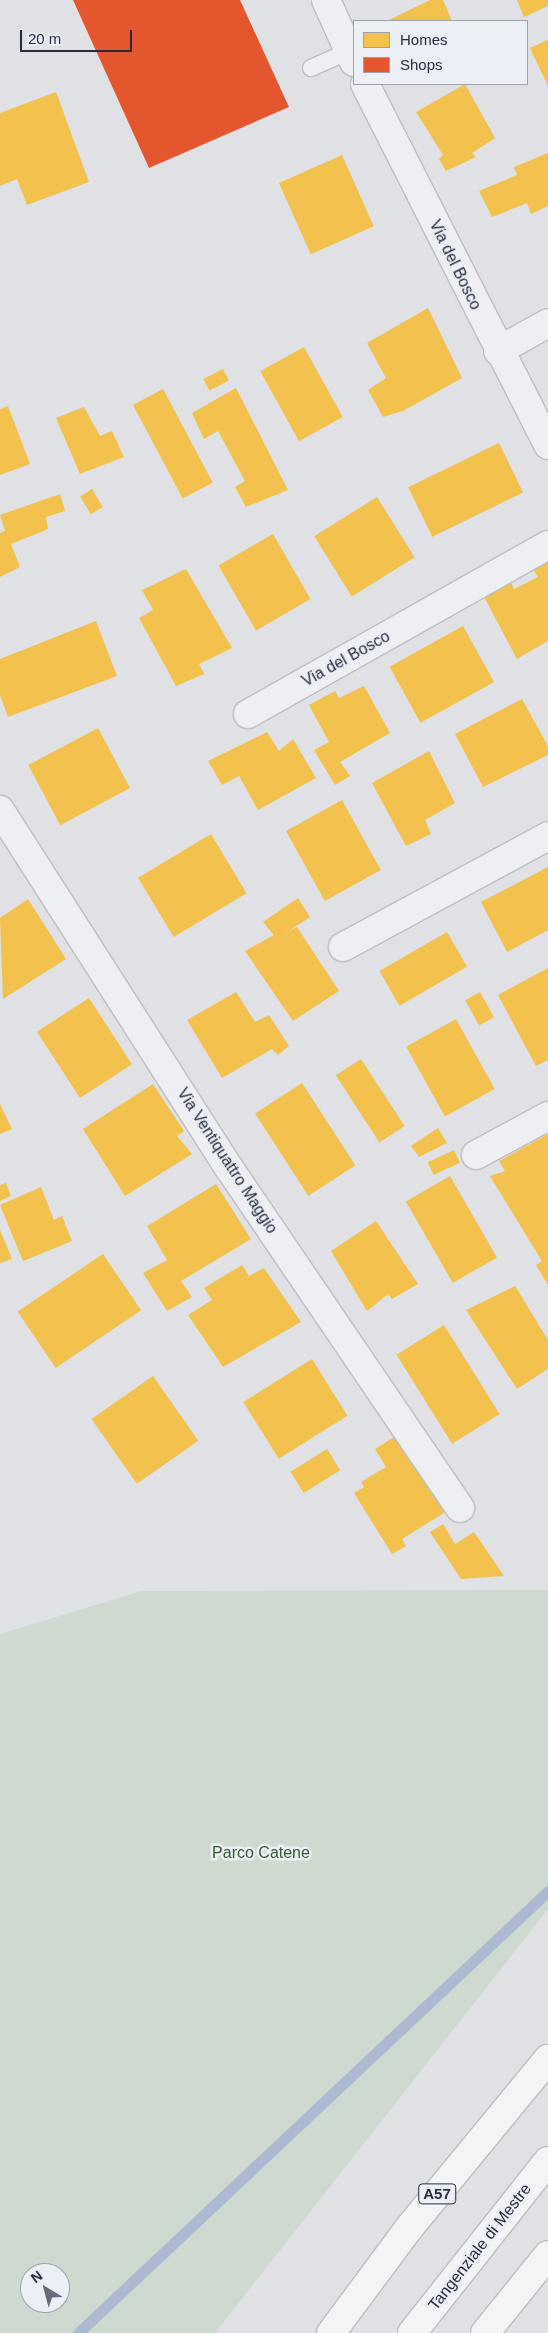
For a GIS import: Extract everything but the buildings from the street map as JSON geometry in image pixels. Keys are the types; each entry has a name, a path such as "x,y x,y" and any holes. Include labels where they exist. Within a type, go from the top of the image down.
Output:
{"highway":[{"name":"A57","path":"331,2333 409,2228 548,2059"},
{"name":"Tangenziale di Mestre","path":"412,2333 548,2162"},
{"path":"485,2333 548,2255"}],"street":[{"path":"326,0 351,56"},
{"name":"Via del Bosco","path":"365,85 498,351 548,445"},
{"path":"498,351 548,322"},
{"name":"Via del Bosco","path":"248,714 548,544"},
{"name":"Via Ventiquattro Maggio","path":"0,810 230,1168 460,1508"},
{"path":"343,947 548,836"},
{"path":"476,1155 548,1116"}],"lane":[{"path":"311,68 351,56"}],"green space":[{"name":"Parco Catene","path":"548,1590 548,1909 215,2333 0,2333 0,1634 142,1591"}],"waterway":[{"path":"78,2333 548,1891"}]}
